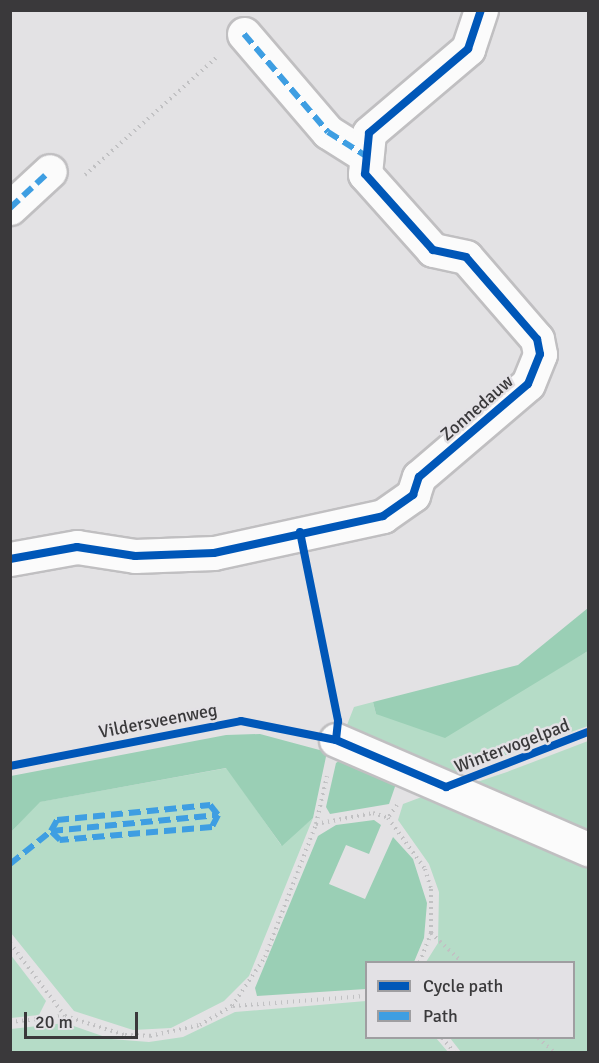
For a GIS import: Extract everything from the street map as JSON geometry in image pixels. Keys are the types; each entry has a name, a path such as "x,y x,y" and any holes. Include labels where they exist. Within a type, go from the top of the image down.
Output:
{"street":[{"path":"244,34 328,132 366,156 369,133 468,50 481,10"},
{"name":"Zonnedauw","path":"10,560 77,547 135,556 214,553 383,516 412,495 419,477 528,384 540,354 537,339 466,257 433,250 365,174 366,156"},
{"path":"10,208 50,171"},
{"path":"336,740 588,849"}],"path":[{"path":"50,171 68,190 244,34"},
{"path":"232,1006 265,957 316,824 336,740"},
{"path":"388,818 418,774"},
{"path":"316,824 372,813 388,818 425,869 431,933 421,961"},
{"path":"431,933 460,961"},
{"path":"10,944 65,1016"},
{"path":"10,1022 65,1016 125,1035 150,1036 200,1024 232,1006 365,996"},
{"path":"443,1039 454,1053"},
{"path":"539,1039 554,1053"}],"green space":[{"path":"588,608 588,651 445,738 376,714 373,702 518,665"},
{"path":"588,651 588,726 452,774 345,730 354,707 373,702 376,714 518,692"},
{"path":"260,734 327,752 313,818 282,846 226,768 40,802 11,832 11,776 226,735"},
{"path":"588,741 588,835 471,784 507,772"},
{"path":"343,758 397,781 389,804 330,814 326,807 336,763"},
{"path":"227,768 281,845 313,818 249,976 224,1001 171,1028 133,1030 74,1011 11,933 11,832 39,802"},
{"path":"427,795 588,865 588,1052 461,1052 451,1039 575,1039 575,961 427,961 438,943 439,892 429,864 398,820 403,804"},
{"path":"374,820 381,825 369,854 346,845 329,884 365,899 393,837 413,859 427,903 424,938 414,961 365,961 365,989 257,996 255,988 318,836 336,825"},
{"path":"10,954 46,1001 39,1015 11,1018"},
{"path":"365,1001 365,1039 437,1039 448,1052 11,1052 11,1029 65,1023 111,1039 149,1042 183,1037 235,1012"}],"marked path":[{"path":"244,34 328,132 366,156"},
{"path":"10,208 50,171"},
{"path":"210,805 218,815 212,827 60,840 51,831 57,820 210,805"},
{"path":"10,864 51,831 218,815"}],"cycle path":[{"path":"10,559 77,547 135,556 214,553 383,516 413,495 419,477 528,384 540,354 537,339 466,257 433,250 365,174 369,133 468,49 481,10"},
{"path":"300,532 338,721 336,740"},
{"name":"Vildersveenweg","path":"10,766 241,721 336,740 446,787 588,732"}]}
